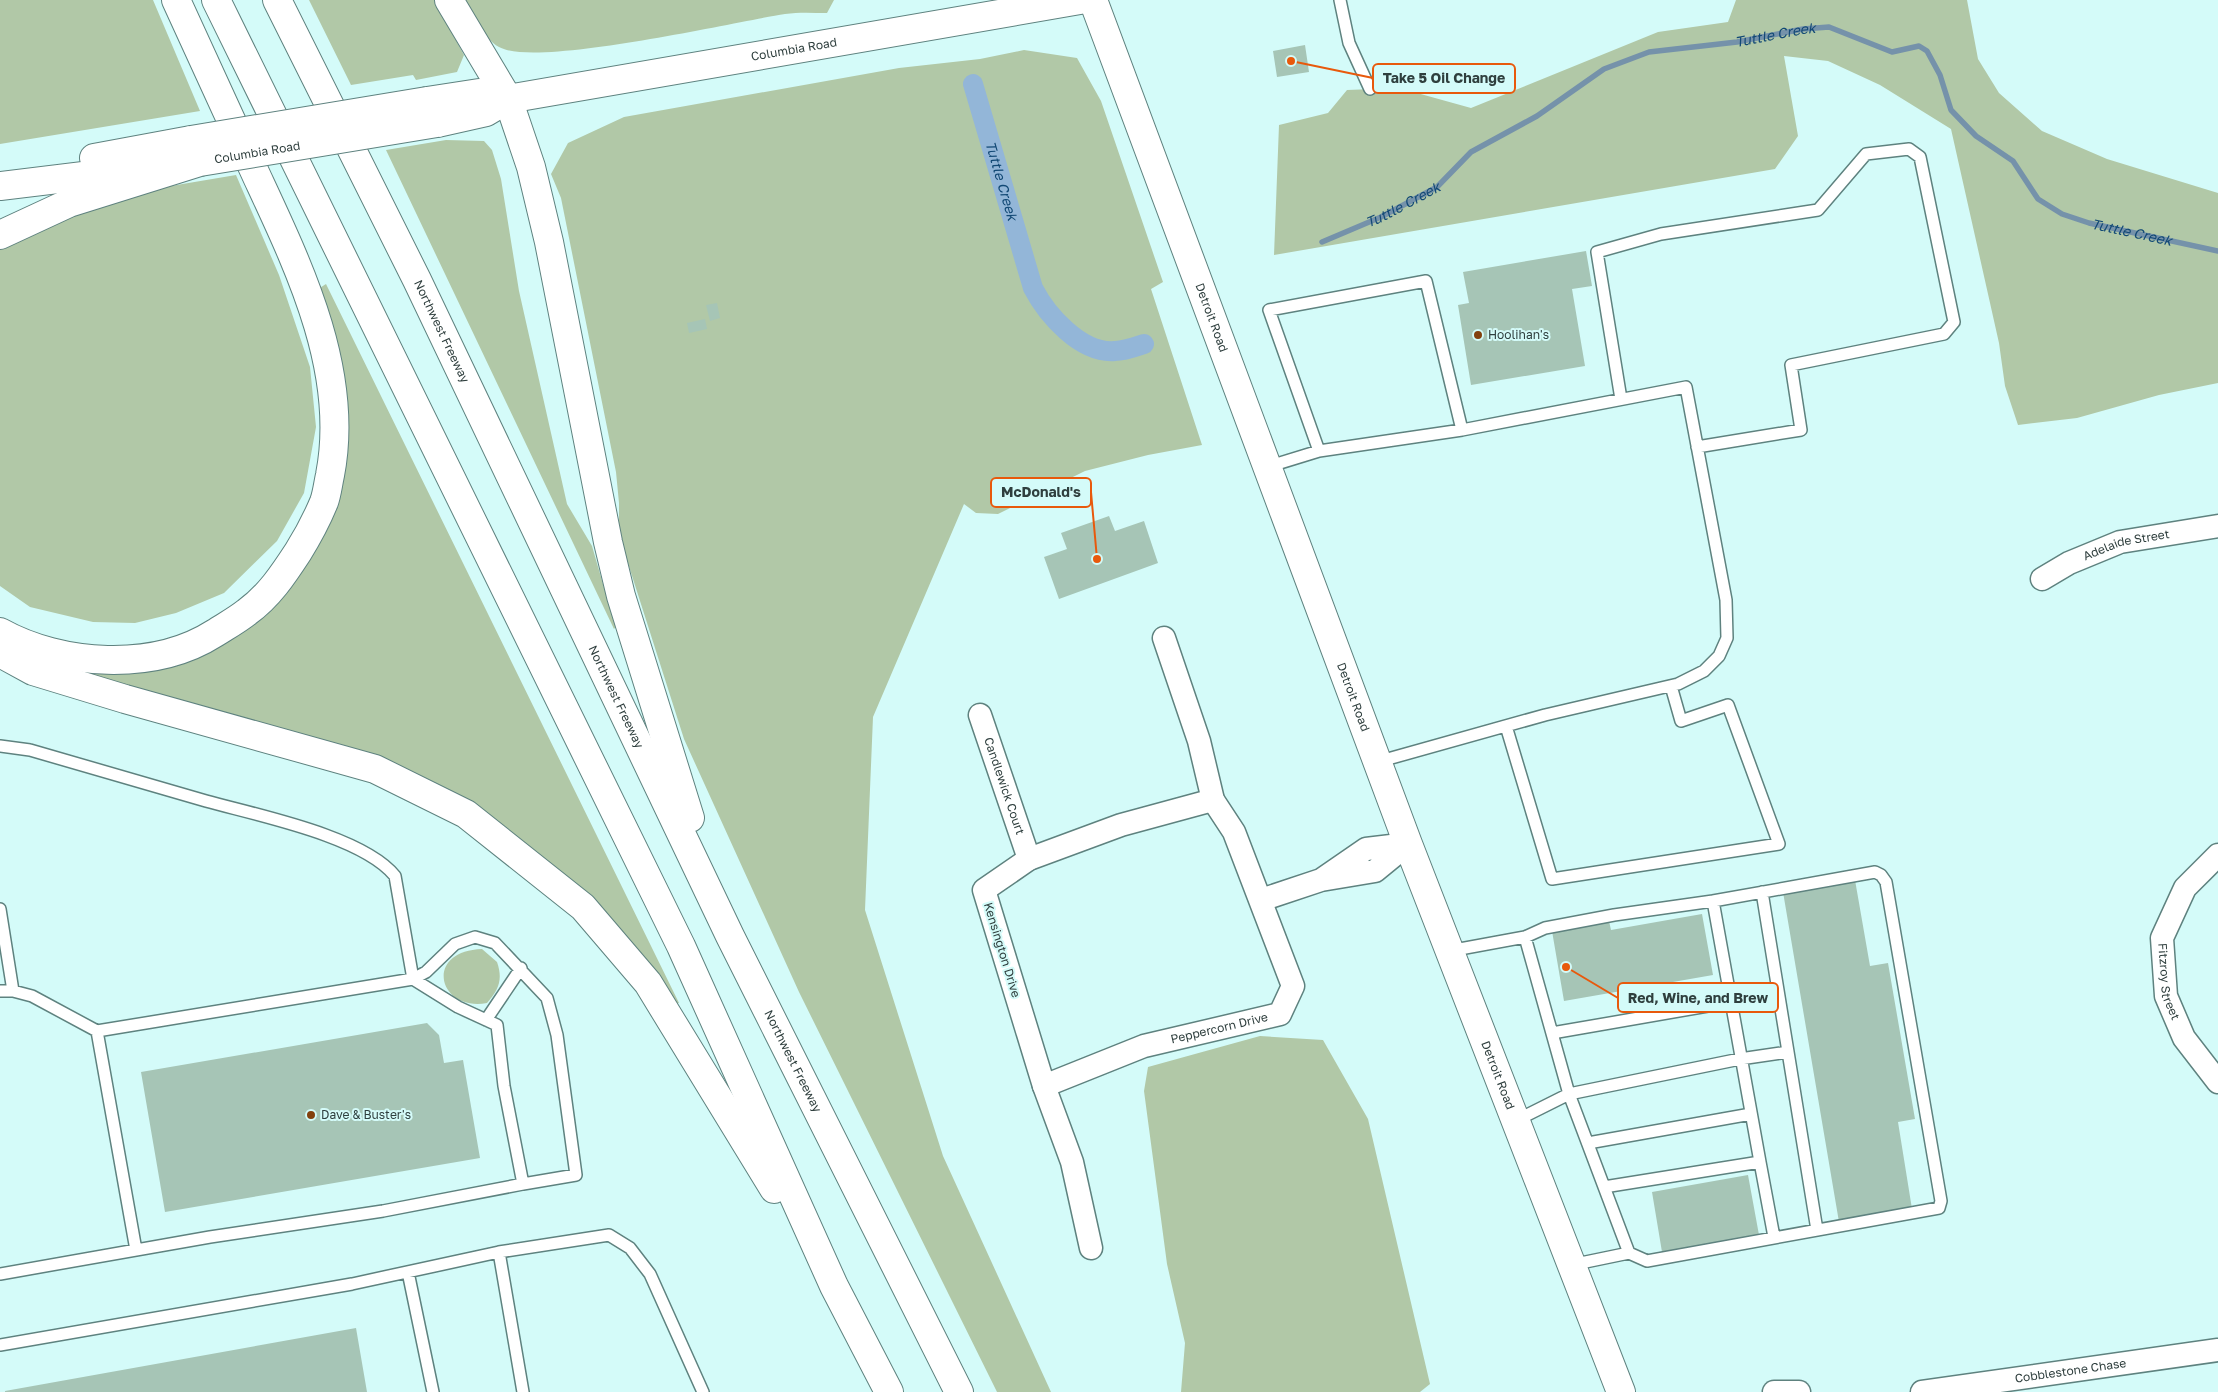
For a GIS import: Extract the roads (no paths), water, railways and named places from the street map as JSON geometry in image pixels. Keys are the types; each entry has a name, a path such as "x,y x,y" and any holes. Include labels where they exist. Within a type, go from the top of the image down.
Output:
{"main road":[{"path":"0,632 21,643 70,657 119,660 164,654 208,637 248,612 278,584 308,536 325,500 334,454 334,400 323,345 308,292 288,244 176,0"},
{"path":"216,0 681,946 834,1286 889,1392"},
{"name":"Northwest Freeway","path":"277,0 417,280 730,936 959,1392"},
{"path":"449,0 508,99 531,167 549,242 620,596 667,752 730,936"},
{"name":"Columbia Road","path":"0,186 432,112 479,93 508,99 1080,0"},
{"name":"Detroit Road","path":"1093,0 1408,844 1621,1392"},
{"path":"0,235 70,203 196,151"},
{"name":"Columbia Road","path":"0,179 196,151"},
{"path":"0,653 33,671 375,769 466,814 583,907 648,983 834,1286"}],"street":[{"name":"Adelaide Street","path":"2042,579 2068,563 2120,542 2218,526"},
{"name":"Peppercorn Drive","path":"1044,1086 1144,1046 1280,1014 1293,986 1234,832 1213,800 1199,741 1164,638"},
{"name":"Candlewick Court","path":"980,715 1028,859"},
{"name":"Kensington Drive","path":"1091,1248 1072,1162 1044,1086 984,890 1028,859 1121,825 1213,800"},
{"path":"1261,900 1321,880 1374,871 1408,844"},
{"name":"Fitzroy Street","path":"2218,855 2185,888 2162,938 2166,996 2184,1038 2218,1082"},
{"name":"Cobblestone Chase","path":"1922,1392 2218,1350"},
{"path":"1774,1392 1799,1392"}],"lane":[{"path":"1340,0 1349,43 1370,89"},
{"path":"1621,399 1596,252 1661,234 1818,210 1866,154 1909,149 1920,157 1954,322 1944,334 1791,365 1801,430 1697,447"},
{"path":"1319,451 1269,310 1426,281 1462,430"},
{"path":"1267,467 1319,451 1462,430 1686,387 1726,600 1727,638 1719,656 1704,671 1671,686 1506,726 1377,762"},
{"path":"1506,726 1552,879 1779,844 1728,705 1681,721 1671,686"},
{"path":"0,746 39,753 283,822 373,857 395,876 413,979"},
{"path":"1449,952 1525,937 1545,928 1614,915 1713,901 1875,872 1881,875 1886,882 1941,1202 1939,1208 1647,1261 1629,1253 1571,1265"},
{"path":"1762,892 1817,1230"},
{"path":"1713,901 1740,1059 1774,1237"},
{"path":"0,909 13,991"},
{"path":"0,991 13,991 32,996 97,1031 413,979 426,972 455,944 475,937 495,943 521,968 547,998 555,1026 576,1175 383,1211 136,1250 0,1274"},
{"path":"1525,937 1569,1094 1629,1253"},
{"path":"486,1020 521,968"},
{"path":"413,979 497,1025 504,1086 523,1184"},
{"path":"1552,1033 1731,1002"},
{"path":"97,1031 136,1250"},
{"path":"1515,1121 1569,1094 1740,1059 1788,1052"},
{"path":"1588,1143 1751,1114"},
{"path":"1604,1187 1760,1162"},
{"path":"0,1344 352,1284 499,1252 610,1235 630,1248 650,1274 704,1392"},
{"path":"499,1252 523,1392"},
{"path":"408,1272 433,1392"}],"waterway":[{"name":"Tuttle Creek","path":"1322,242 1381,217 1437,187 1471,152 1537,116 1604,69 1649,52 1737,42 1803,29 1829,27 1892,52 1919,46 1927,51 1940,75 1951,110 1976,136 2013,161 2038,199 2062,214 2089,223 2218,251"},
{"name":"Tuttle Creek","path":"973,84 1033,288 1039,299 1066,331 1090,346 1102,350 1115,351 1126,350 1144,344"}],"place":[{"name":"Take 5 Oil Change","path":"1291,61"},
{"name":"Hoolihan's","path":"1478,335"},
{"name":"McDonald's","path":"1097,559"},
{"name":"Red, Wine, and Brew","path":"1566,967"},
{"name":"Dave & Buster's","path":"311,1115"}]}
